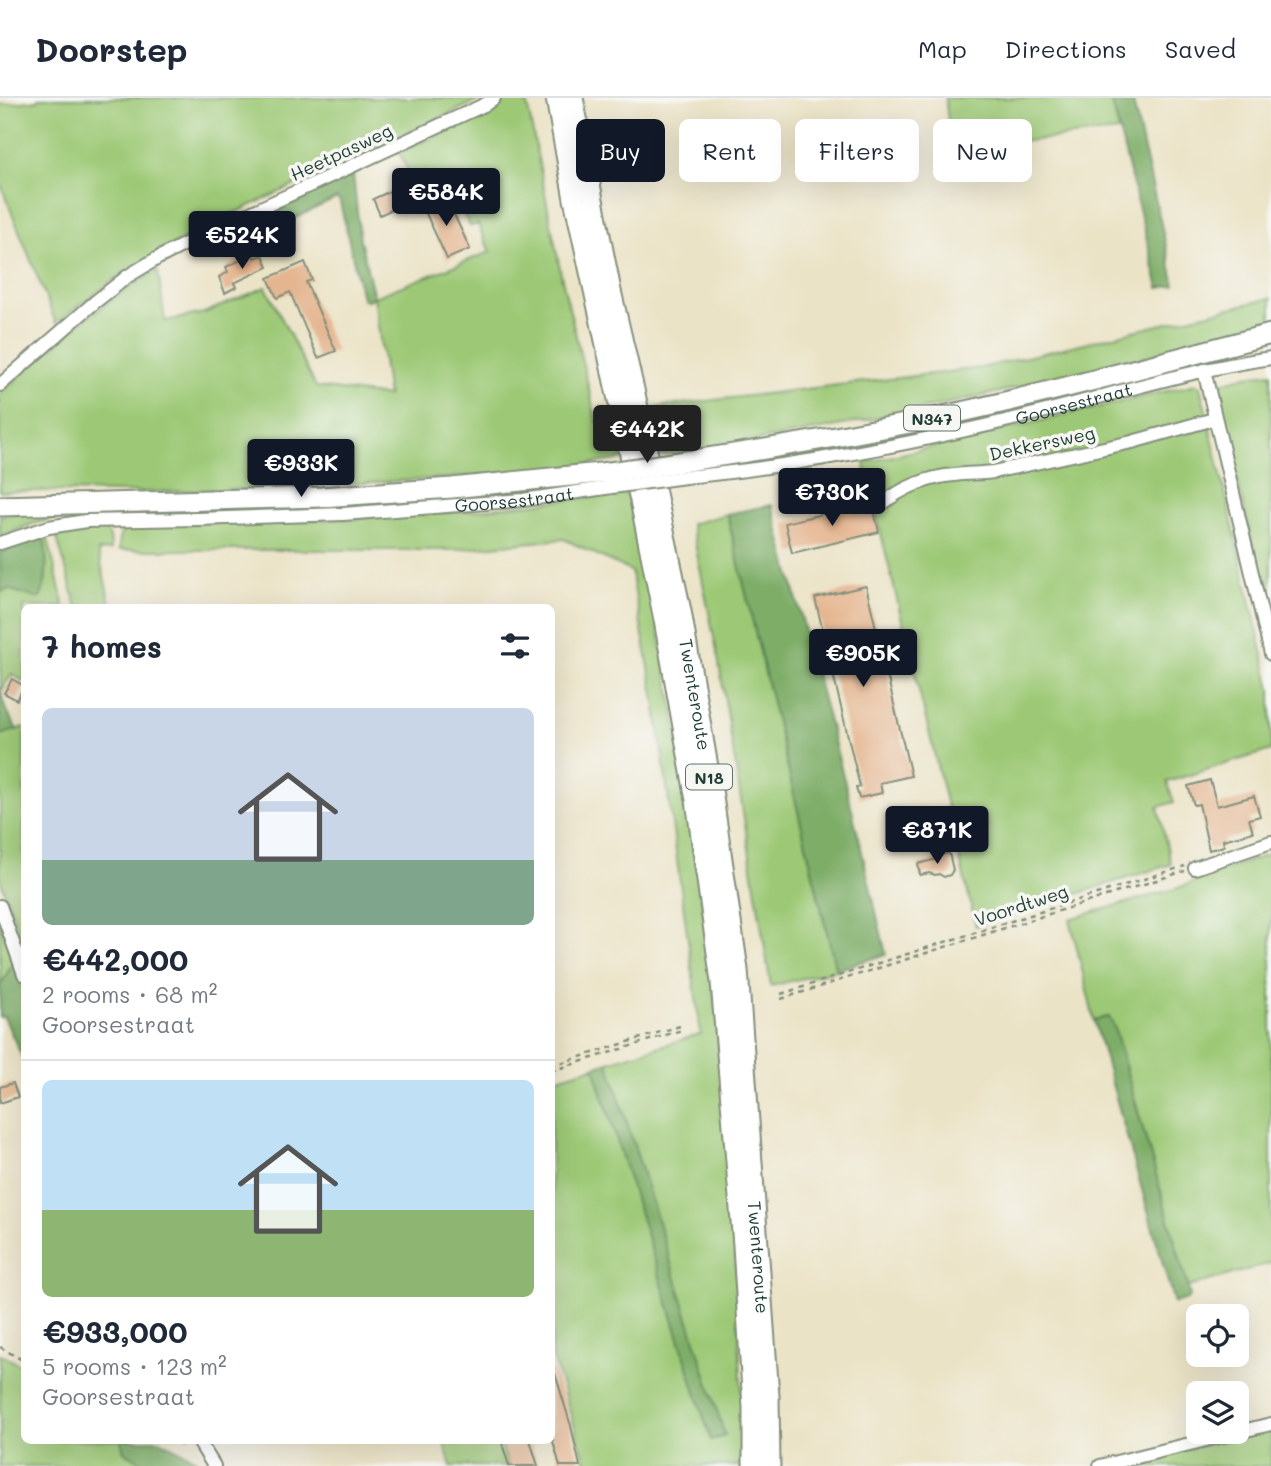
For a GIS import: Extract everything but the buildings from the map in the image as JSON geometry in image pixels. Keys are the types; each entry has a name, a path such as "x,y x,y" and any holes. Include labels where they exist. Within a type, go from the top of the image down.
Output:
{"main road":[{"name":"Twenteroute","path":"556,98 573,200 659,594 696,800 721,982 743,1245 753,1408 753,1466"},
{"name":"Twenteroute","path":"573,98 611,291 681,611 712,790 738,970 769,1396 770,1466"},
{"name":"Goorsestraat","path":"0,506 321,497 611,479 683,470 1035,394 1271,334"}],"street":[{"name":"Heetpasweg","path":"0,385 95,302 138,270 207,233 494,98"},
{"name":"Goorsestraat","path":"683,470 747,471 903,444 1204,370 1271,358"},
{"path":"1204,370 1271,654"},
{"name":"Dekkersweg","path":"881,505 896,492 921,482 952,475 993,472 1132,442 1214,419"},
{"name":"Goorsestraat","path":"0,543 49,527 86,521 343,514 523,500 611,479"},
{"path":"1195,868 1271,842"},
{"path":"0,906 21,966"},
{"path":"1100,1466 1271,1424"},
{"path":"199,1444 214,1466"}],"path":[{"name":"Voordtweg","path":"781,997 1195,868"},
{"path":"555,1068 682,1028"},
{"path":"0,1347 21,1359"}],"green space":[{"path":"38,98 479,98 230,215 141,262 56,323 0,183 0,105"},
{"path":"502,98 526,98 562,279 597,422 614,419 624,459 492,474 315,486 154,492 0,492 0,393 96,312 158,270 165,321 204,313 266,287 316,387 388,396 374,297 490,252 478,224 470,226 443,176 415,185 399,152 495,110"},
{"path":"945,98 1111,98 1119,131 1032,140 1032,119 948,119"},
{"path":"1111,98 1132,98 1175,285 1159,288"},
{"path":"353,174 360,240 374,297 368,300 362,298 337,198 272,229 260,225 255,219"},
{"path":"1271,298 1271,326 965,400 811,431 655,456 645,411 665,406 981,368"},
{"path":"1271,373 1271,623 1215,385 1246,376"},
{"path":"1196,384 1200,386 1271,689 1271,750 1167,782 1174,802 1158,807 1171,864 976,926 864,463"},
{"path":"627,493 653,599 674,712 716,1011 734,1234 743,1418 742,1466 587,1466 555,1364 555,1079 594,1067 711,1440 724,1436 608,1062 701,1034 655,700 631,571 564,539 451,550 119,550 123,530 135,525 352,519 459,512"},
{"path":"772,505 852,810 886,954 836,970 727,514"},
{"path":"67,510 67,516 32,524 0,537 0,515"},
{"path":"727,514 836,970 771,986 718,657 691,524"},
{"path":"74,529 101,529 108,532 111,550 98,551 110,604 76,604 57,538 60,534"},
{"path":"44,538 48,539 63,604 21,604 21,680 12,674 1,691 0,592 8,588 40,597 46,576"},
{"path":"44,538 46,576 40,598 8,589 0,592 0,552"},
{"path":"0,687 5,708 17,730 0,735"},
{"path":"21,728 21,938 0,879 0,735"},
{"path":"1271,853 1271,1263 1188,1287 1114,1027 1109,1017 1094,1020 1070,919 1181,887"},
{"path":"0,921 14,961 0,986"},
{"path":"14,961 21,981 21,1054 4,1017 0,1017 0,986"},
{"path":"1109,1017 1190,1295 1188,1299 1174,1303 1094,1020"},
{"path":"608,1062 725,1436 711,1440 594,1067"},
{"path":"0,1354 21,1365 21,1444 122,1444 124,1451 148,1466 0,1466"},
{"path":"1271,1430 1271,1466 1118,1466 1209,1444 1249,1444 1249,1435"},
{"path":"122,1444 168,1444 194,1458 202,1466 148,1466 124,1451"},
{"path":"444,1444 501,1444 508,1466 451,1466"}]}
